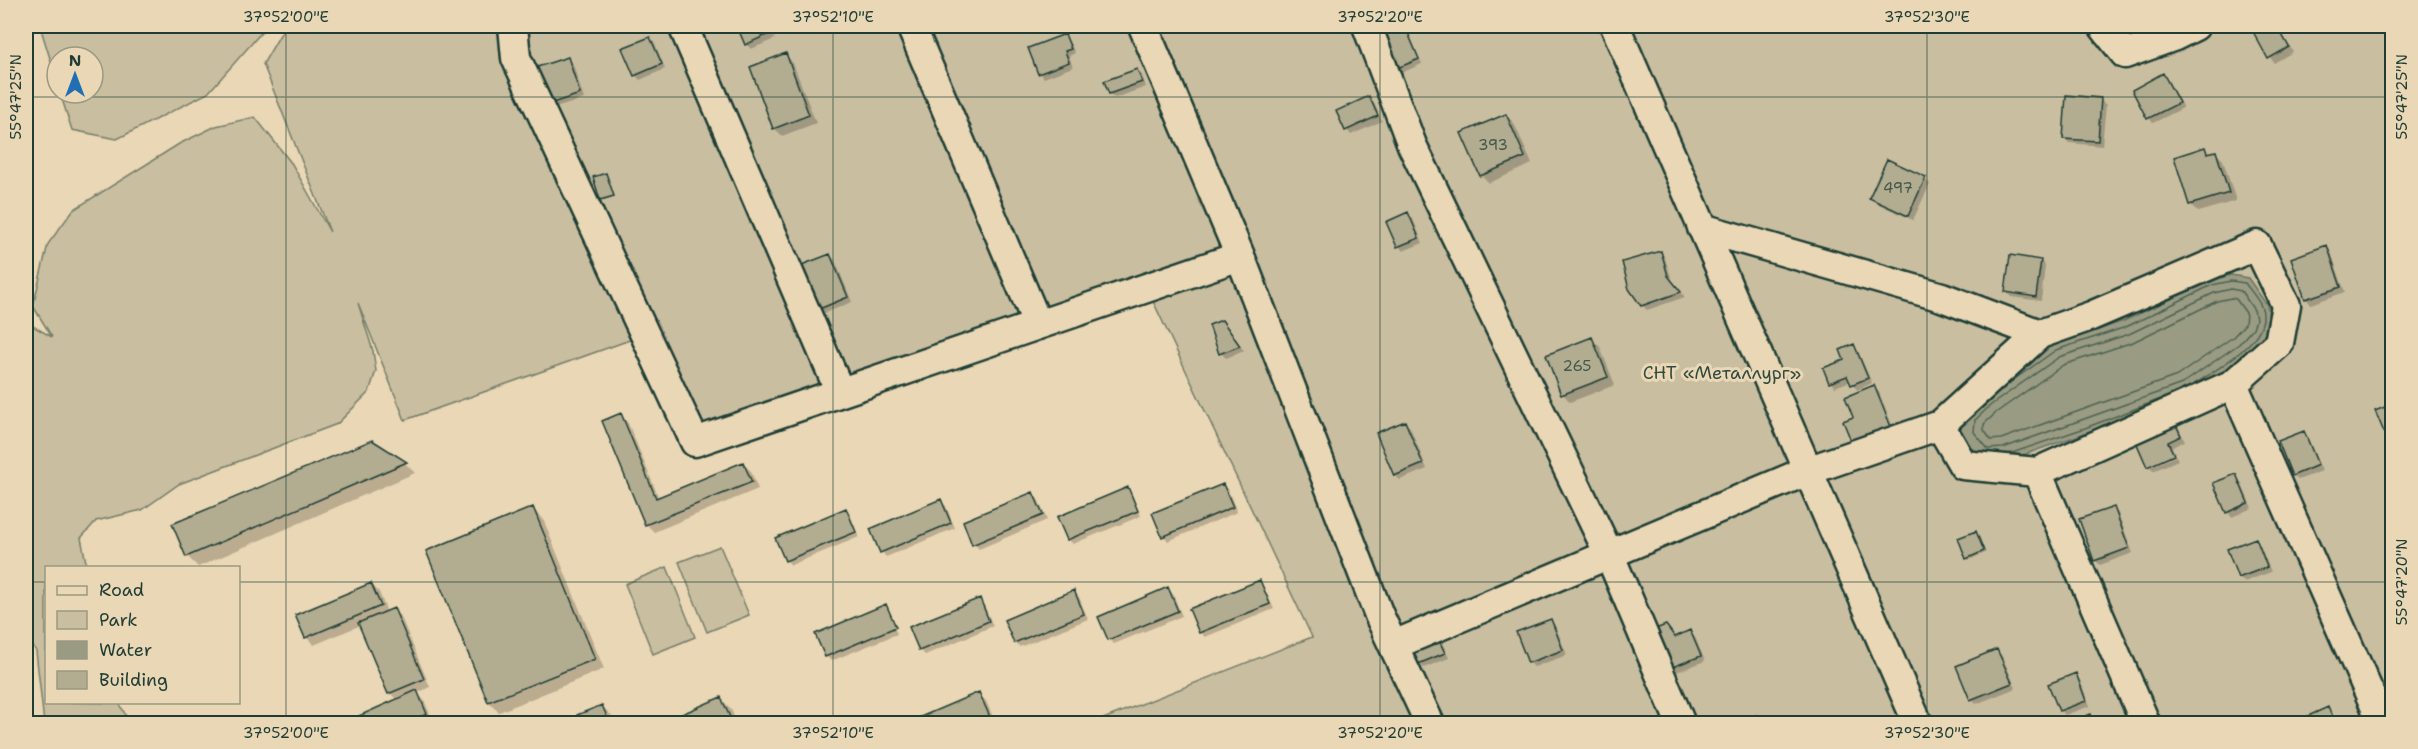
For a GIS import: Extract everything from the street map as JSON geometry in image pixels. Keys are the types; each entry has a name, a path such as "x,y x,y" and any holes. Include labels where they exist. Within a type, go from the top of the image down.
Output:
{"street":[{"path":"513,26 516,58 695,442 1240,256"},
{"path":"683,26 840,392"},
{"path":"911,26 1038,325"},
{"path":"1143,26 1240,256 1379,615 1430,723"},
{"path":"1366,26 1412,145 1610,556 1680,723"},
{"path":"1615,26 1918,723"},
{"path":"2103,26 2124,54 2175,36 2195,26"},
{"path":"1702,228 1942,297 2040,334"},
{"path":"1394,645 1610,556 1807,471 1940,425 2040,334 2091,316 2257,245 2286,305 2279,343 2233,384 2037,472 1963,465 1940,425"},
{"path":"2233,384 2383,723"},
{"path":"2037,472 2146,723"}],"green space":[{"path":"40,26 267,26 208,93 117,139 72,130 64,105 105,105 105,45 46,45"},
{"name":"СНТ «Металлург»","path":"285,26 2392,26 2392,723 1093,723 1312,637 1151,297 689,457 641,336 405,420 358,303 373,351 376,371 369,392 337,424 179,484 142,510 96,521 81,538 87,566 45,566 45,704 120,704 130,723 44,723 36,651 26,635 26,322 52,337 33,306 48,244 73,210 179,144 216,126 255,117 292,164 330,232 263,64"},
{"path":"720,546 749,615 707,632 679,562"},
{"path":"667,567 695,637 653,654 625,584"}],"water":[{"path":"2231,275 2248,278 2267,305 2270,321 2265,335 2248,354 2187,397 2006,461 1974,456 1960,435 1962,414 1982,395 2052,345 2124,321 2210,280"}],"building":[{"path":"737,26 768,26 771,33 745,45"},
{"path":"1405,26 1419,59 1395,69 1381,36"},
{"path":"2277,26 2289,47 2268,59 2251,28"},
{"path":"1065,34 1071,49 1065,51 1069,62 1038,74 1028,48"},
{"path":"650,37 662,64 634,76 622,48"},
{"path":"786,53 809,115 773,129 750,67"},
{"path":"568,57 580,94 543,106 531,69"},
{"path":"1137,69 1142,82 1109,94 1104,81"},
{"path":"2163,73 2179,103 2147,119 2132,90"},
{"path":"2066,95 2101,98 2098,141 2063,139"},
{"path":"1369,96 1378,116 1345,131 1336,111"},
{"path":"1506,114 1525,157 1480,176 1461,133"},
{"path":"2205,147 2207,153 2216,151 2229,193 2189,205 2174,157"},
{"path":"1887,159 1926,177 1908,216 1869,198"},
{"path":"606,173 614,196 600,200 593,177"},
{"path":"1408,212 1419,238 1397,247 1386,222"},
{"path":"2327,245 2341,287 2305,299 2291,258"},
{"path":"1661,251 1668,276 1681,292 1641,306 1629,289 1622,262"},
{"path":"830,254 848,297 812,312 794,268"},
{"path":"2010,255 2041,260 2036,297 2005,292"},
{"path":"1222,320 1240,346 1219,354 1209,325"},
{"path":"1592,337 1608,377 1561,395 1546,355"},
{"path":"1854,344 1868,378 1851,385 1847,376 1829,383 1823,368 1844,360 1840,350"},
{"path":"1874,385 1893,432 1854,448 1843,421 1853,417 1845,397"},
{"path":"2392,404 2392,437 2387,439 2375,411"},
{"path":"621,413 656,498 743,462 752,482 645,525 602,421"},
{"path":"2173,418 2181,436 2168,442 2174,455 2147,467 2133,435"},
{"path":"1405,421 1423,464 1394,476 1376,433"},
{"path":"2304,431 2318,465 2292,476 2278,441"},
{"path":"372,440 407,462 186,557 172,524"},
{"path":"2236,474 2248,503 2226,513 2213,483"},
{"path":"1223,484 1233,507 1162,537 1152,513"},
{"path":"1128,487 1138,511 1067,540 1057,517"},
{"path":"1033,492 1043,515 972,545 963,521"},
{"path":"941,499 951,523 880,553 870,529"},
{"path":"533,507 595,659 488,702 426,551"},
{"path":"2114,507 2129,548 2094,561 2079,519"},
{"path":"846,508 856,532 785,561 775,538"},
{"path":"1976,531 1984,551 1966,559 1958,538"},
{"path":"2256,538 2267,567 2238,578 2227,549"},
{"path":"1260,580 1270,604 1199,633 1189,609"},
{"path":"371,583 381,606 305,638 295,615"},
{"path":"1168,587 1178,611 1108,640 1098,617"},
{"path":"1074,590 1084,614 1014,643 1004,620"},
{"path":"980,598 989,621 919,651 909,627"},
{"path":"886,604 896,627 825,657 815,634"},
{"path":"394,608 424,679 388,694 358,623"},
{"path":"1551,619 1563,650 1528,663 1516,632"},
{"path":"1666,625 1675,637 1690,630 1701,656 1662,671 1653,630"},
{"path":"1436,634 1445,653 1418,664 1410,645"},
{"path":"1997,649 2012,683 1970,700 1956,666"},
{"path":"2076,673 2086,701 2059,711 2048,684"},
{"path":"417,690 427,714 403,724 341,724"},
{"path":"979,692 993,724 904,724"},
{"path":"721,697 733,724 659,724"},
{"path":"602,705 610,724 580,724 577,715"},
{"path":"2328,707 2335,724 2309,724 2306,717"},
{"path":"2091,714 2095,724 2065,724"},
{"path":"1757,715 1760,724 1735,724"}]}
